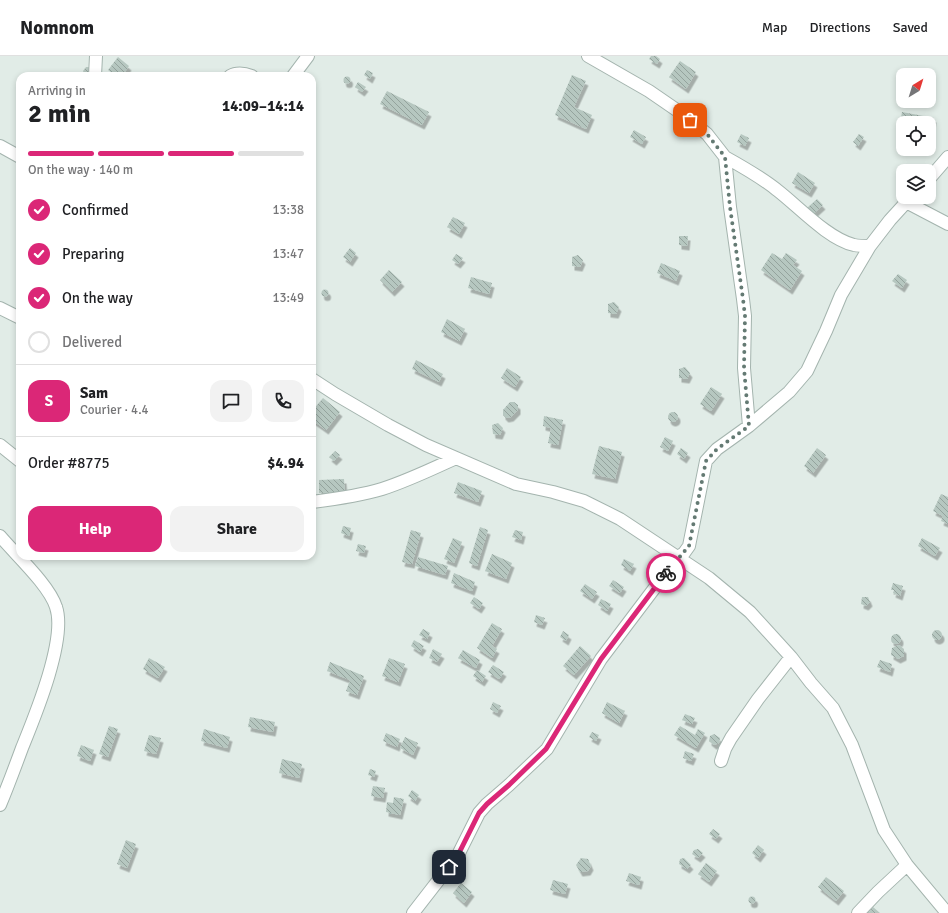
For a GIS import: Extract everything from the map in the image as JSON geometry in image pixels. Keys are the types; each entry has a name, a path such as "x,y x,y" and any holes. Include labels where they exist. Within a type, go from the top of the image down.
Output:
{"street":[{"path":"95,72 96,56"},
{"path":"296,72 308,56"},
{"path":"588,56 649,91 681,113 707,134 725,157 760,177 812,220 838,238 854,245 870,246"},
{"path":"0,146 16,155"},
{"path":"725,157 730,207 745,316 744,368 749,426"},
{"path":"936,170 948,157"},
{"path":"413,913 458,855 479,813 546,749 601,659 678,558 689,546 706,461 717,449 749,426 789,392 807,371 841,296 870,246 890,220 905,204"},
{"path":"916,204 948,224"},
{"path":"0,308 16,316"},
{"path":"316,382 388,425 426,445 516,484 552,492 584,502 620,519 709,578 750,612 791,657 833,708 852,745 884,830 907,865 947,913"},
{"path":"1,450 16,459"},
{"path":"316,501 350,497 382,488 423,473 456,458"},
{"path":"0,536 16,555"},
{"path":"0,804 42,698 55,648 58,624 57,609 51,596 20,560"},
{"path":"721,761 731,738 758,699 791,657"},
{"path":"858,913 907,865"}],"building":[{"path":"651,56 656,56 660,59 657,64 649,59"},
{"path":"118,57 129,66 125,72 111,72 108,70"},
{"path":"680,61 696,72 686,89 669,77"},
{"path":"86,67 91,67 92,72 83,71"},
{"path":"367,70 373,73 370,79 364,75"},
{"path":"572,75 586,81 574,107 592,115 586,129 555,115"},
{"path":"347,76 350,77 350,83 347,84 344,83 343,80 344,77"},
{"path":"358,82 366,87 362,92 355,87"},
{"path":"387,91 429,112 422,125 380,104"},
{"path":"902,112 923,116 901,116"},
{"path":"634,130 646,137 642,144 630,137"},
{"path":"741,134 749,138 745,146 737,142"},
{"path":"859,134 864,137 858,146 853,142"},
{"path":"798,172 815,183 809,193 792,183"},
{"path":"817,199 823,205 813,214 807,208"},
{"path":"453,217 465,223 459,234 447,227"},
{"path":"679,236 688,236 687,246 679,245"},
{"path":"350,248 356,253 350,262 343,257"},
{"path":"772,253 782,259 786,253 797,260 793,265 802,271 790,290 761,270"},
{"path":"456,254 463,258 458,264 452,260"},
{"path":"578,255 583,260 580,267 572,266 572,257"},
{"path":"661,263 680,271 676,281 657,273"},
{"path":"389,270 402,282 392,292 380,280"},
{"path":"898,274 907,280 902,288 892,281"},
{"path":"471,277 492,283 489,294 468,288"},
{"path":"325,289 328,290 328,296 325,297 322,296 321,293 322,290"},
{"path":"614,302 619,307 616,314 608,313 608,304"},
{"path":"447,319 465,329 459,341 441,332"},
{"path":"416,360 443,374 439,382 412,369"},
{"path":"685,367 690,373 687,379 679,378 679,369"},
{"path":"507,368 521,377 515,387 501,378"},
{"path":"711,387 722,394 711,411 700,404"},
{"path":"323,398 340,412 326,430 316,423 316,406"},
{"path":"510,402 514,402 518,405 518,410 511,417 506,418 503,415 503,410"},
{"path":"673,412 678,417 673,422 668,417"},
{"path":"544,416 563,420 558,445 548,443 551,428 543,426"},
{"path":"498,423 503,428 500,435 493,434 492,425"},
{"path":"665,437 673,441 668,451 660,447"},
{"path":"599,446 622,452 615,479 592,474"},
{"path":"681,448 688,453 684,459 677,454"},
{"path":"817,448 826,455 813,473 804,466"},
{"path":"335,451 340,455 334,461 329,457"},
{"path":"344,479 345,492 319,493 319,480"},
{"path":"458,482 482,491 478,502 454,493"},
{"path":"941,494 948,497 948,524 941,521 943,516 933,511"},
{"path":"343,526 351,528 349,536 341,533"},
{"path":"480,527 488,530 477,566 469,563"},
{"path":"411,530 421,533 412,564 402,562"},
{"path":"515,530 523,532 521,540 512,537"},
{"path":"453,538 462,542 454,563 444,559"},
{"path":"922,538 940,548 935,556 918,546"},
{"path":"358,544 366,546 364,553 356,551"},
{"path":"492,554 512,563 506,579 485,571"},
{"path":"418,557 448,566 445,575 415,566"},
{"path":"624,559 634,564 630,571 621,565"},
{"path":"454,573 475,582 472,591 451,583"},
{"path":"613,580 624,587 620,593 609,586"},
{"path":"893,583 903,586 900,596 893,593 894,590 891,590"},
{"path":"585,584 597,592 592,599 580,591"},
{"path":"474,597 483,603 479,609 470,603"},
{"path":"862,597 868,597 870,602 866,606 861,604"},
{"path":"601,599 611,604 607,611 598,605"},
{"path":"536,615 545,618 542,625 534,622"},
{"path":"492,623 502,629 492,646 497,649 492,658 477,648"},
{"path":"423,629 430,633 427,639 419,635"},
{"path":"937,630 942,635 937,640 932,635"},
{"path":"563,631 569,635 566,641 560,637"},
{"path":"896,634 901,639 896,644 891,639"},
{"path":"414,640 424,646 420,652 411,646"},
{"path":"899,645 904,649 904,656 898,659 891,655 892,648"},
{"path":"580,646 591,656 574,675 563,666"},
{"path":"433,649 442,654 437,662 429,658"},
{"path":"463,650 480,660 476,668 458,658"},
{"path":"149,658 165,667 158,678 143,669"},
{"path":"389,658 405,664 398,682 382,676"},
{"path":"880,660 892,664 890,672 877,667"},
{"path":"330,662 364,676 357,695 346,691 350,680 327,671"},
{"path":"493,665 504,672 499,679 488,672"},
{"path":"477,670 486,676 482,682 473,676"},
{"path":"493,702 501,706 497,713 490,709"},
{"path":"607,702 625,711 619,723 602,713"},
{"path":"685,714 695,718 692,724 682,720"},
{"path":"250,717 275,722 273,732 248,727"},
{"path":"109,726 118,729 108,757 99,754"},
{"path":"680,726 695,735 698,729 705,733 696,748 674,735"},
{"path":"204,729 230,737 227,748 201,741"},
{"path":"592,732 599,735 596,741 589,737"},
{"path":"386,733 400,739 397,747 383,741"},
{"path":"714,734 720,738 719,743 714,745 709,741 710,736"},
{"path":"149,735 161,738 156,754 144,751"},
{"path":"405,737 418,743 413,755 400,748"},
{"path":"81,745 94,750 90,761 77,756"},
{"path":"685,751 694,754 691,761 683,758"},
{"path":"282,759 302,764 299,778 279,773"},
{"path":"370,769 376,771 374,777 368,775"},
{"path":"373,786 385,788 383,798 371,796"},
{"path":"412,790 419,795 415,801 408,796"},
{"path":"394,797 404,799 400,815 386,812 387,802 393,803"},
{"path":"713,829 720,834 716,839 709,834"},
{"path":"126,840 136,844 127,868 117,864"},
{"path":"758,845 764,850 758,858 752,853"},
{"path":"698,849 703,853 698,858 692,854 694,850"},
{"path":"581,858 588,859 591,866 588,871 580,872 576,865"},
{"path":"684,858 691,865 687,869 679,864 680,859"},
{"path":"706,863 717,871 709,882 698,874"},
{"path":"629,873 641,877 639,885 626,881"},
{"path":"826,877 844,891 836,901 818,887"},
{"path":"553,880 568,884 565,894 550,890"},
{"path":"461,883 472,892 464,903 453,893"},
{"path":"752,897 755,900 752,903 749,900"},
{"path":"873,907 880,913 868,913"}],"way so far":[{"path":"666,573 689,546 706,461 717,449 749,426 744,368 745,316 730,207 725,157 707,134 690,120"}],"route":[{"path":"449,867 458,855 479,813 546,749 558,732 570,709 601,659 666,573"}]}
